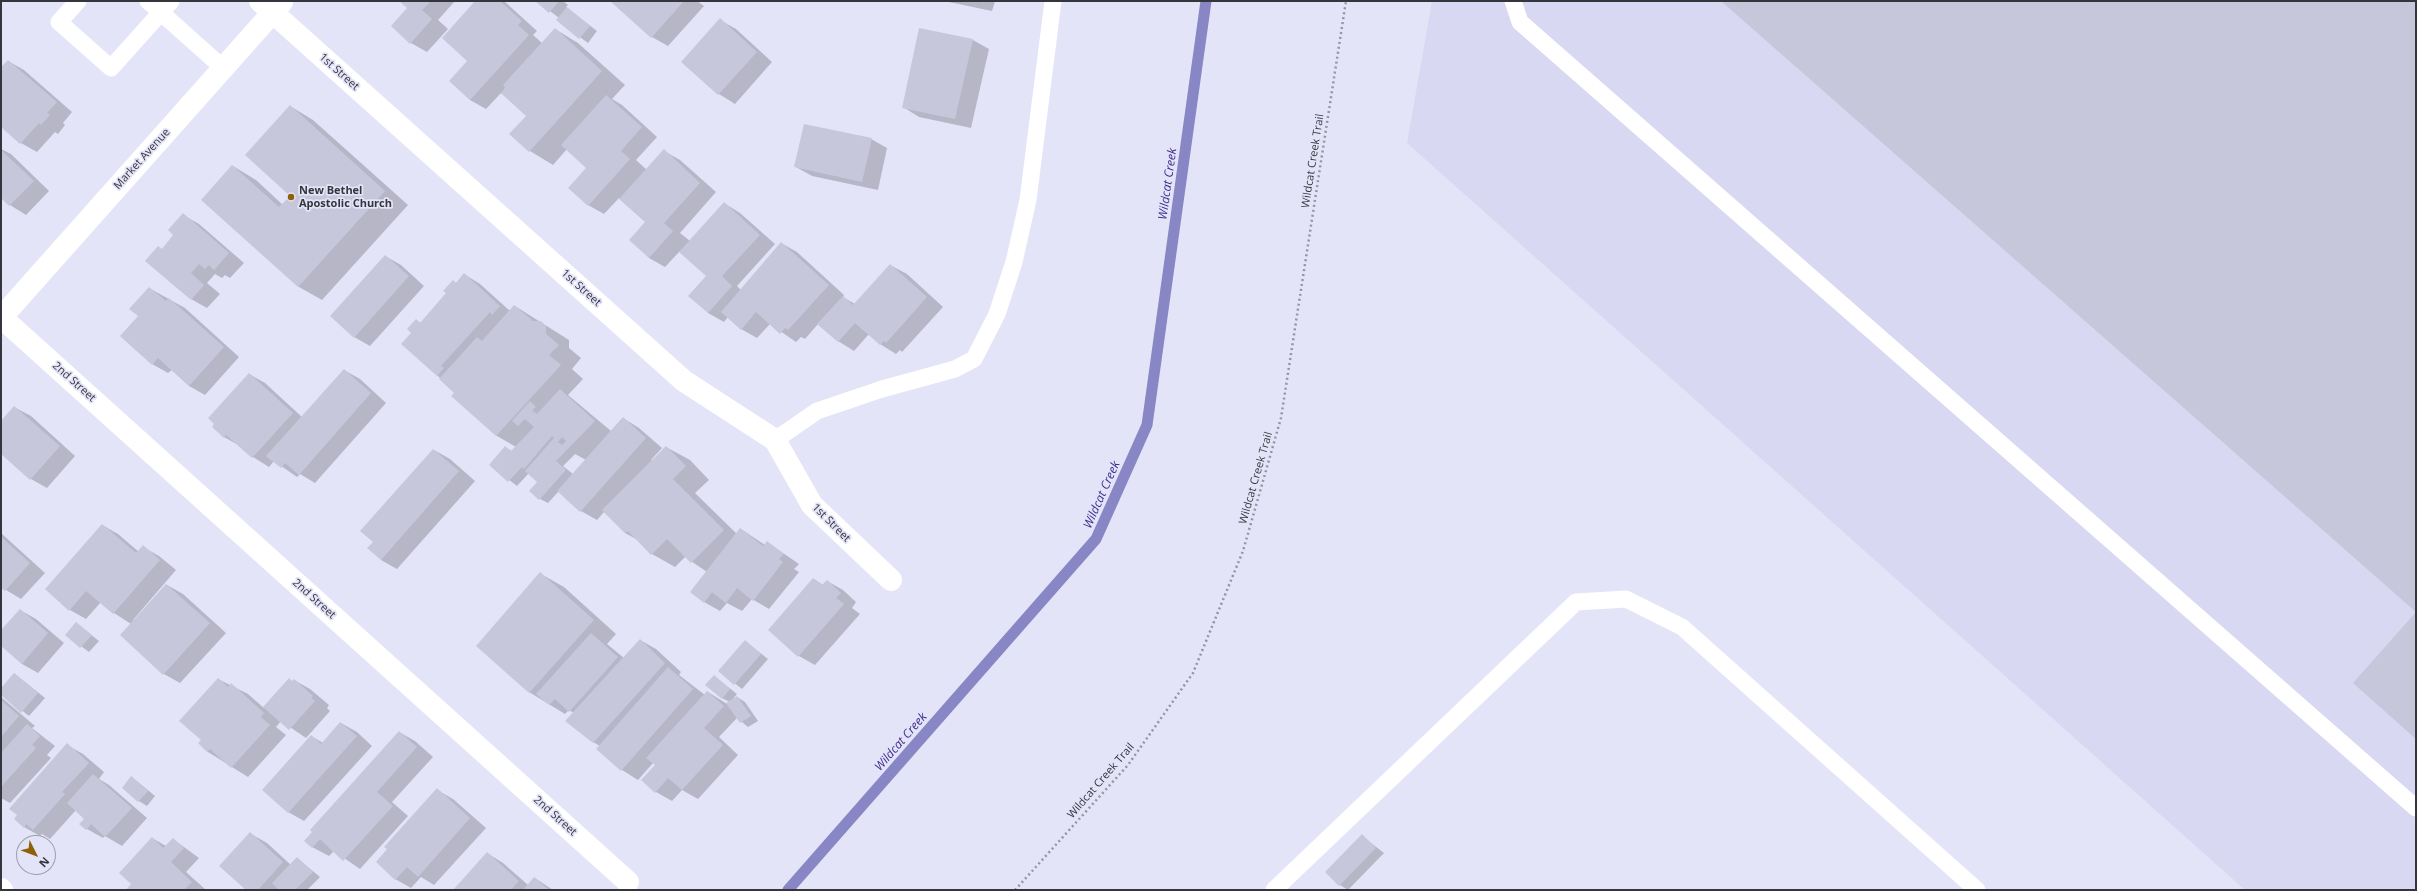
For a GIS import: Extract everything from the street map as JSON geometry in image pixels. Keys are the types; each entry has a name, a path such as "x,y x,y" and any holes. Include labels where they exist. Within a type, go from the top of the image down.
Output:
{"street":[{"name":"1st Street","path":"272,5 684,381 775,440 812,505 891,580"},
{"name":"Market Avenue","path":"1,317 223,68 272,5"},
{"name":"2nd Street","path":"1,317 628,882"}],"lane":[{"path":"78,1 59,22 111,68 166,7"},
{"path":"148,1 166,7 223,68"},
{"path":"775,440 817,411 882,389 955,369 974,359 997,314 1014,262 1028,200 1053,1"},
{"path":"1513,1 1520,22 2416,808"},
{"path":"1274,890 1576,602 1626,599 1682,627 1977,890"}],"path":[{"name":"Wildcat Creek Trail","path":"1015,890 1128,765 1193,673 1243,551 1281,418 1346,1"}],"shaded area":[{"path":"1432,1 2416,1 2416,890 2245,890 1407,143"}],"building":[{"path":"399,1 431,1 422,10 432,19 410,44 391,26 407,8"},
{"path":"475,1 500,1 522,21 518,25 529,35 470,100 449,81 467,61 442,38"},
{"path":"535,1 559,1 549,13"},
{"path":"610,1 684,1 651,38"},
{"path":"1721,1 2416,1 2416,612"},
{"path":"567,7 590,26 579,39 556,20"},
{"path":"720,18 757,52 718,95 681,62"},
{"path":"555,28 602,71 529,152 509,134 526,116 501,93 505,88 503,85"},
{"path":"919,28 973,39 955,119 902,108"},
{"path":"8,60 57,102 47,113 50,115 41,125 39,123 20,144 1,127 1,67"},
{"path":"606,95 642,127 621,151 630,159 588,206 568,188 586,168 561,145"},
{"path":"290,105 385,191 298,287 201,200 232,165 279,207 290,196 245,155"},
{"path":"804,124 872,138 862,182 794,167"},
{"path":"664,149 700,183 664,223 673,231 649,258 629,240 645,222 619,199"},
{"path":"1,150 34,181 9,206 1,198"},
{"path":"724,202 760,235 722,276 732,286 708,313 688,296 706,276 679,252"},
{"path":"183,213 229,253 214,270 209,265 205,269 199,264 191,273 204,285 191,300 145,261 158,246 162,249 173,235 168,230"},
{"path":"781,242 829,285 788,330 785,328 780,334 756,312 741,330 721,312"},
{"path":"385,255 409,276 354,338 330,316"},
{"path":"890,264 927,297 886,343 884,341 880,345 855,323 838,342 817,324 843,296 853,305"},
{"path":"464,273 500,306 492,315 490,312 441,366 444,368 437,376 401,344 411,333 407,329 416,319 420,323 446,293 443,291 453,280 456,283"},
{"path":"149,287 166,301 169,298 224,347 189,386 158,358 152,365 120,336 138,316 129,309"},
{"path":"514,305 533,321 541,321 546,326 546,334 559,345 549,355 561,365 496,436 451,396 454,393 439,379 477,337 482,341"},
{"path":"344,369 371,393 299,475 285,463 281,468 266,456"},
{"path":"249,373 293,413 252,458 226,435 224,438 212,427 214,424 208,418"},
{"path":"560,389 595,421 556,461 566,470 539,500 529,491 537,482 525,471 554,438 552,436 524,469 522,467 508,482 489,465 505,446 511,451 534,427 525,419 518,426 512,421 530,401 536,407 532,410 537,414","holes":["562,437 566,441 562,445 558,442"]},
{"path":"14,406 60,446 30,480 1,454 1,421"},
{"path":"623,417 646,438 580,512 557,491"},
{"path":"666,446 686,466 673,479 724,530 691,563 667,539 651,555 628,531 625,533 602,510"},
{"path":"433,449 459,471 381,560 367,548 373,542 360,531"},
{"path":"102,524 136,553 143,545 160,560 113,614 86,591 69,611 45,589"},
{"path":"740,528 763,546 767,541 784,554 779,559 783,562 753,601 737,588 726,603 712,592 704,603 690,592"},
{"path":"1,537 30,563 5,591 1,588"},
{"path":"540,572 594,620 529,693 476,646"},
{"path":"813,578 822,585 827,580 841,593 836,598 844,604 798,657 768,630"},
{"path":"166,584 210,623 163,675 120,635"},
{"path":"20,609 48,633 22,664 1,646 1,630"},
{"path":"2416,612 2416,739 2353,683"},
{"path":"76,622 92,635 80,648 65,635"},
{"path":"591,633 618,657 569,712 555,699 549,705 536,694"},
{"path":"640,639 665,663 593,743 565,721"},
{"path":"745,640 761,654 734,685 718,671"},
{"path":"668,667 693,689 621,771 596,749"},
{"path":"14,673 38,693 21,713 1,695 1,688"},
{"path":"714,675 730,689 722,699 705,685"},
{"path":"218,678 228,687 231,683 264,713 261,717 270,725 231,768 210,749 207,752 198,743 201,740 179,721"},
{"path":"289,678 292,681 294,679 313,696 311,698 315,701 289,730 263,707"},
{"path":"707,691 724,706 704,728 723,745 682,790 668,778 655,793 641,780 655,765 646,758"},
{"path":"737,696 751,716 740,723 726,703"},
{"path":"1,700 19,716 1,737"},
{"path":"340,722 357,736 288,813 262,790 311,735 321,744"},
{"path":"27,724 40,736 32,745 36,748 1,787 1,753"},
{"path":"399,731 417,747 377,792 393,806 343,861 320,839 312,848 304,841 312,832 310,830"},
{"path":"67,743 89,763 62,792 65,794 33,830 26,824 24,828 14,819 17,815 9,809"},
{"path":"93,774 132,808 105,837 91,824 86,830 79,824 84,819 67,803"},
{"path":"131,776 148,791 138,802 122,788"},
{"path":"437,788 470,818 418,877 407,867 395,880 376,862 387,849 384,847"},
{"path":"250,832 283,862 258,890 246,890 219,866"},
{"path":"1362,834 1376,848 1339,886 1325,872"},
{"path":"152,837 163,848 173,838 184,848 171,862 192,882 184,890 126,890 131,884 119,873"},
{"path":"487,852 519,881 511,890 453,890"},
{"path":"297,857 313,872 295,890 279,890 272,883"},
{"path":"534,877 549,890 523,890"}],"waterway":[{"name":"Wildcat Creek","path":"788,890 1096,539 1147,425 1206,1"}],"place":[{"name":"New Bethel Apostolic Church","path":"291,197"}]}
